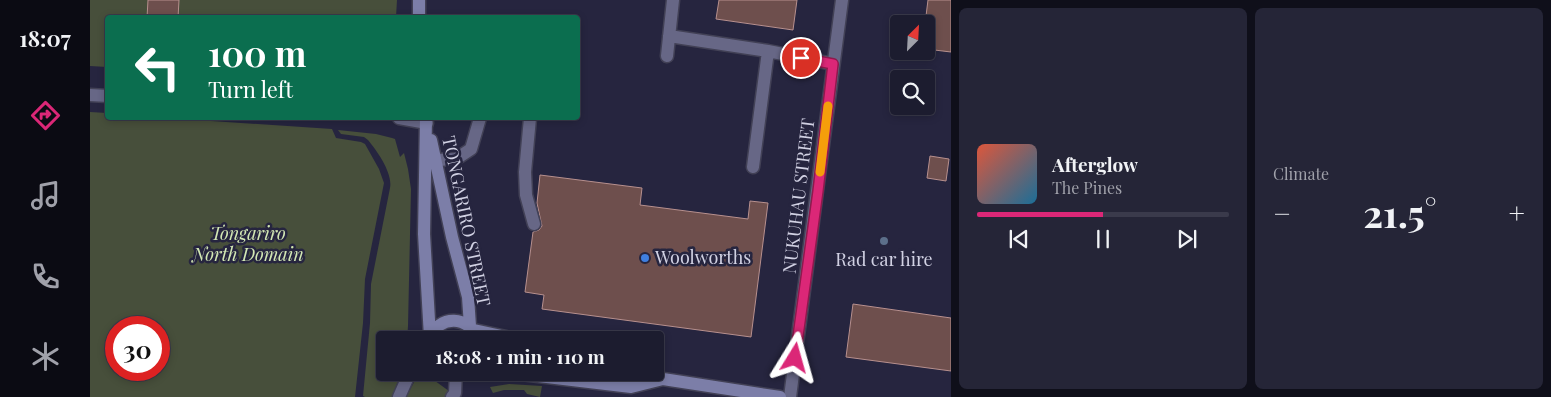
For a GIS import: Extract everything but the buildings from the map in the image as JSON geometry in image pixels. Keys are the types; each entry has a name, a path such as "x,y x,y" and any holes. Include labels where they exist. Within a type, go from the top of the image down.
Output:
{"main road":[{"path":"419,0 419,15"},
{"name":"TONGARIRO STREET","path":"426,120 452,237 468,297 474,331"},
{"name":"TONGARIRO STREET","path":"426,120 424,234 429,331"},
{"path":"434,331 442,323 452,320 462,322 473,331"},
{"path":"664,379 780,397"},
{"path":"581,381 631,387 655,381"}],"street":[{"path":"667,56 674,0"},
{"name":"NUKUHAU STREET","path":"790,397 842,0"},
{"path":"669,36 768,51 833,64"},
{"path":"753,167 768,51"},
{"path":"90,95 105,96"},
{"path":"436,160 456,159 472,149 479,120"},
{"path":"530,120 525,172 526,195 534,224"},
{"path":"399,397 406,381"},
{"path":"452,397 455,393 456,381"}],"green space":[{"path":"90,0 397,0 396,15 105,15 105,67 90,66"},
{"name":"Tongariro North Domain","path":"90,112 105,113 105,120 196,120 332,129 336,138 365,144 379,169 384,183 365,279 363,323 355,397 90,397"},
{"path":"338,130 376,134 395,139 400,157 404,153 408,169 411,189 408,331 376,331 376,381 398,381 392,397 363,396 370,323 371,284 390,188 389,176 380,156 368,140 364,137 341,134"},
{"path":"415,381 435,381 450,392 447,397 406,397"},
{"path":"509,384 542,386 540,397 527,394 524,390 504,390 493,393 490,387"}],"slow traffic":[{"path":"820,172 828,106"}],"place":[{"name":"Rad car hire","path":"884,241"},
{"name":"Woolworths","path":"645,258"}],"route":[{"path":"795,358 833,64 801,58"}]}
